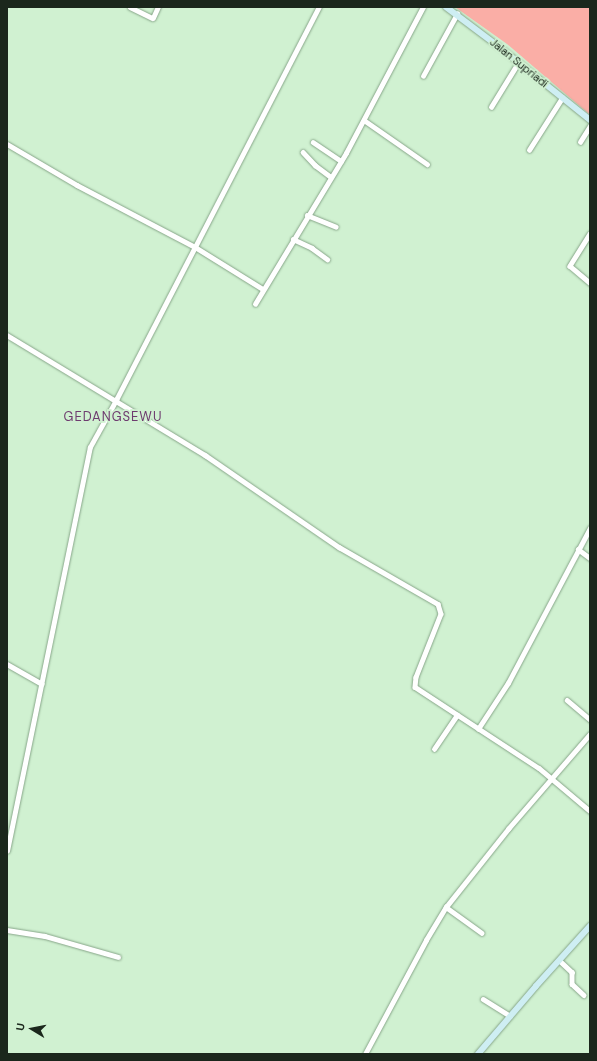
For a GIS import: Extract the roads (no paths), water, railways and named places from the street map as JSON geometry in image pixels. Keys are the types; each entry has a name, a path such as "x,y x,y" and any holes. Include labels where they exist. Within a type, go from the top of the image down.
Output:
{"main road":[{"name":"Jalan Supriadi","path":"446,7 457,14 590,120"},
{"path":"478,1054 590,926"}],"street":[{"path":"130,7 153,18 158,7"},
{"path":"7,851 90,447 116,400 319,7"},
{"path":"255,304 307,215 341,161 423,7"},
{"path":"423,76 457,14"},
{"path":"491,107 518,63"},
{"path":"529,150 562,98"},
{"path":"364,120 427,164"},
{"path":"580,142 590,126"},
{"path":"313,142 341,161"},
{"path":"7,144 77,185 195,247 263,289"},
{"path":"303,152 315,165 331,177"},
{"path":"307,215 336,227"},
{"path":"590,234 570,267 590,283"},
{"path":"293,239 327,259"},
{"path":"7,335 205,454 339,547 438,604 441,614 416,677 415,687 551,778 590,811"},
{"path":"478,729 508,683 590,528"},
{"path":"578,550 590,558"},
{"path":"7,664 42,684"},
{"path":"567,700 590,719"},
{"path":"434,749 457,715"},
{"path":"365,1054 426,940 446,907 477,866 590,734"},
{"path":"446,907 482,933"},
{"path":"7,930 45,936 118,957"},
{"path":"559,960 572,972 572,984 584,995"},
{"path":"483,999 510,1016"}],"district":[{"name":"GEDANGSEWU","path":"113,417"}]}
